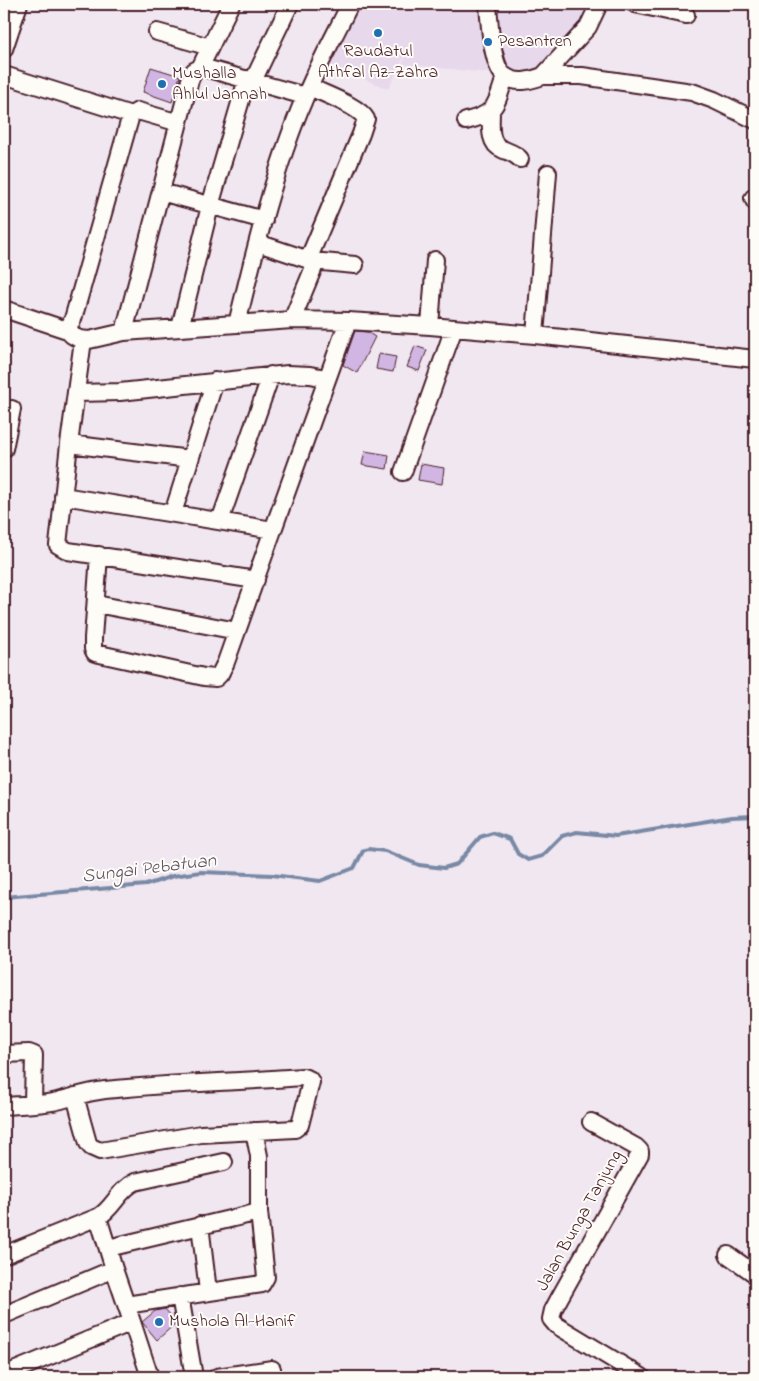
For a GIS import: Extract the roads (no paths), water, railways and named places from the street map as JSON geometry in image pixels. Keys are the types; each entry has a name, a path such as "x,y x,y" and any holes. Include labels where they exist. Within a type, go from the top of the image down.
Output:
{"street":[{"path":"4,47 19,4"},
{"path":"124,332 192,75 194,71 200,68 231,4"},
{"path":"180,328 210,206 250,80 290,4"},
{"path":"237,324 264,220 291,132 307,91 350,4"},
{"path":"488,4 491,39 500,71 505,77 528,81 543,76 582,76 692,92 714,100 755,120"},
{"path":"543,76 588,28 599,4"},
{"path":"635,4 686,14"},
{"path":"157,32 210,47"},
{"path":"200,68 307,91 354,108 362,113 366,119 312,261 292,320"},
{"path":"4,75 131,114 138,112 179,123"},
{"path":"466,121 482,118 491,111 497,102 505,77"},
{"path":"491,111 492,140 497,148 517,155 520,159"},
{"path":"67,330 73,319 131,114"},
{"path":"535,335 548,173"},
{"path":"161,192 264,220"},
{"path":"258,243 312,261 356,265"},
{"path":"430,326 435,260"},
{"path":"4,308 67,330 72,335 83,340 94,340 124,332 292,320 348,321 535,335 755,359"},
{"path":"99,555 92,649 94,653 204,677 212,678 219,676 256,580 326,378 348,321"},
{"path":"403,472 454,328"},
{"path":"83,340 58,545 68,551 256,580"},
{"path":"77,393 120,392 271,375 298,374 326,378"},
{"path":"220,521 271,375"},
{"path":"174,513 215,381"},
{"path":"4,449 12,410"},
{"path":"70,444 190,459"},
{"path":"64,496 273,530"},
{"path":"96,604 237,631"},
{"path":"4,1054 29,1053 34,1055 33,1103"},
{"path":"4,1106 56,1101 75,1096 104,1090 303,1077 311,1080 310,1090 300,1124 297,1128 291,1130 201,1134 100,1151 91,1147 88,1142 75,1096"},
{"name":"Jalan Bunga Tanjung","path":"591,1122 636,1147 640,1154 560,1297 553,1310 551,1319 556,1325 642,1377"},
{"path":"126,1306 208,1291 262,1284 266,1277 259,1212 259,1156 254,1131"},
{"path":"4,1254 106,1212 113,1200 126,1186 135,1182 224,1162"},
{"path":"108,1248 259,1212"},
{"path":"98,1216 149,1377"},
{"path":"200,1225 208,1291"},
{"path":"728,1255 755,1274"},
{"path":"4,1314 114,1269"},
{"path":"180,1296 194,1377"},
{"path":"4,1375 132,1322"},
{"path":"217,1377 249,1374 272,1369"}],"waterway":[{"name":"Sungai Pebatuan","path":"4,897 146,885 173,876 201,872 272,875 320,881 354,868 363,851 368,849 385,851 419,865 444,868 457,864 480,837 493,833 510,839 518,854 528,860 542,856 562,836 577,832 616,836 732,817 755,816"}],"place":[{"name":"Raudatul Athfal Az-Zahra","path":"378,33"},
{"name":"Pesantren","path":"488,42"},
{"name":"Mushalla Ahlul Jannah","path":"162,84"},
{"name":"Mushola Al-Hanif","path":"159,1322"}]}
